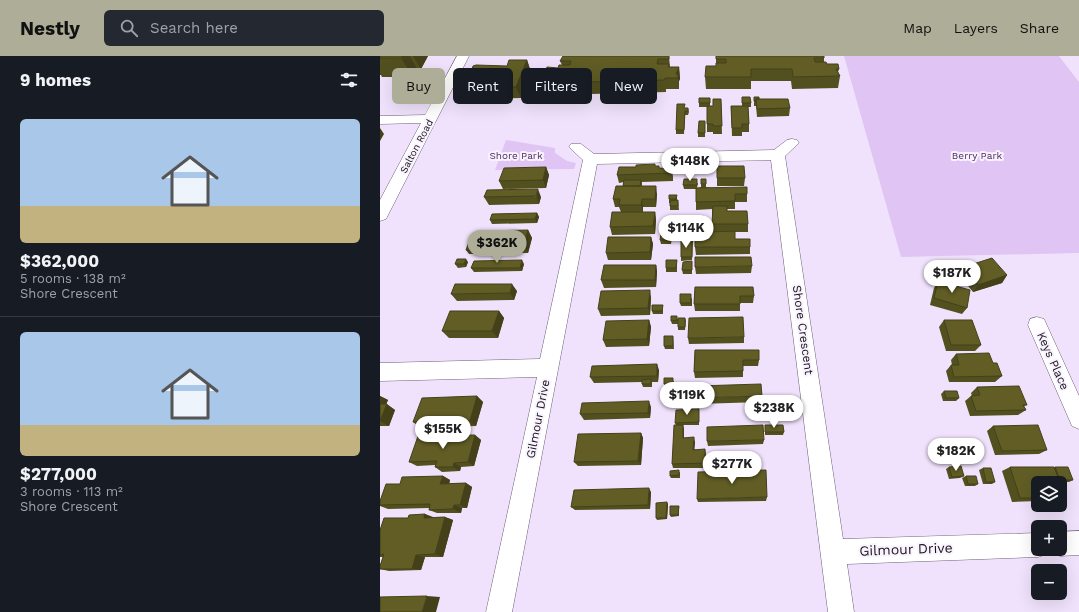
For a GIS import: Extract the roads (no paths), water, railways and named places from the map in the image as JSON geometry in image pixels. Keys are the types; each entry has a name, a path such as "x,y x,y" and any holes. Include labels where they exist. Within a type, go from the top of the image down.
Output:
{"street":[{"name":"Salton Road","path":"380,215 463,56"},
{"path":"380,120 430,120"},
{"path":"576,147 591,159 778,155 792,143"},
{"name":"Shore Crescent","path":"778,155 834,552"},
{"path":"548,368 591,159"},
{"name":"Keys Place","path":"1037,325 1079,419"},
{"name":"Gilmour Drive","path":"380,372 548,368 499,612"},
{"path":"1067,544 1079,543"},
{"name":"Gilmour Drive","path":"834,552 1031,544"},
{"path":"834,552 841,612"}],"park label":[{"name":"Shore Park","path":"516,155"},
{"name":"Berry Park","path":"977,155"}]}
